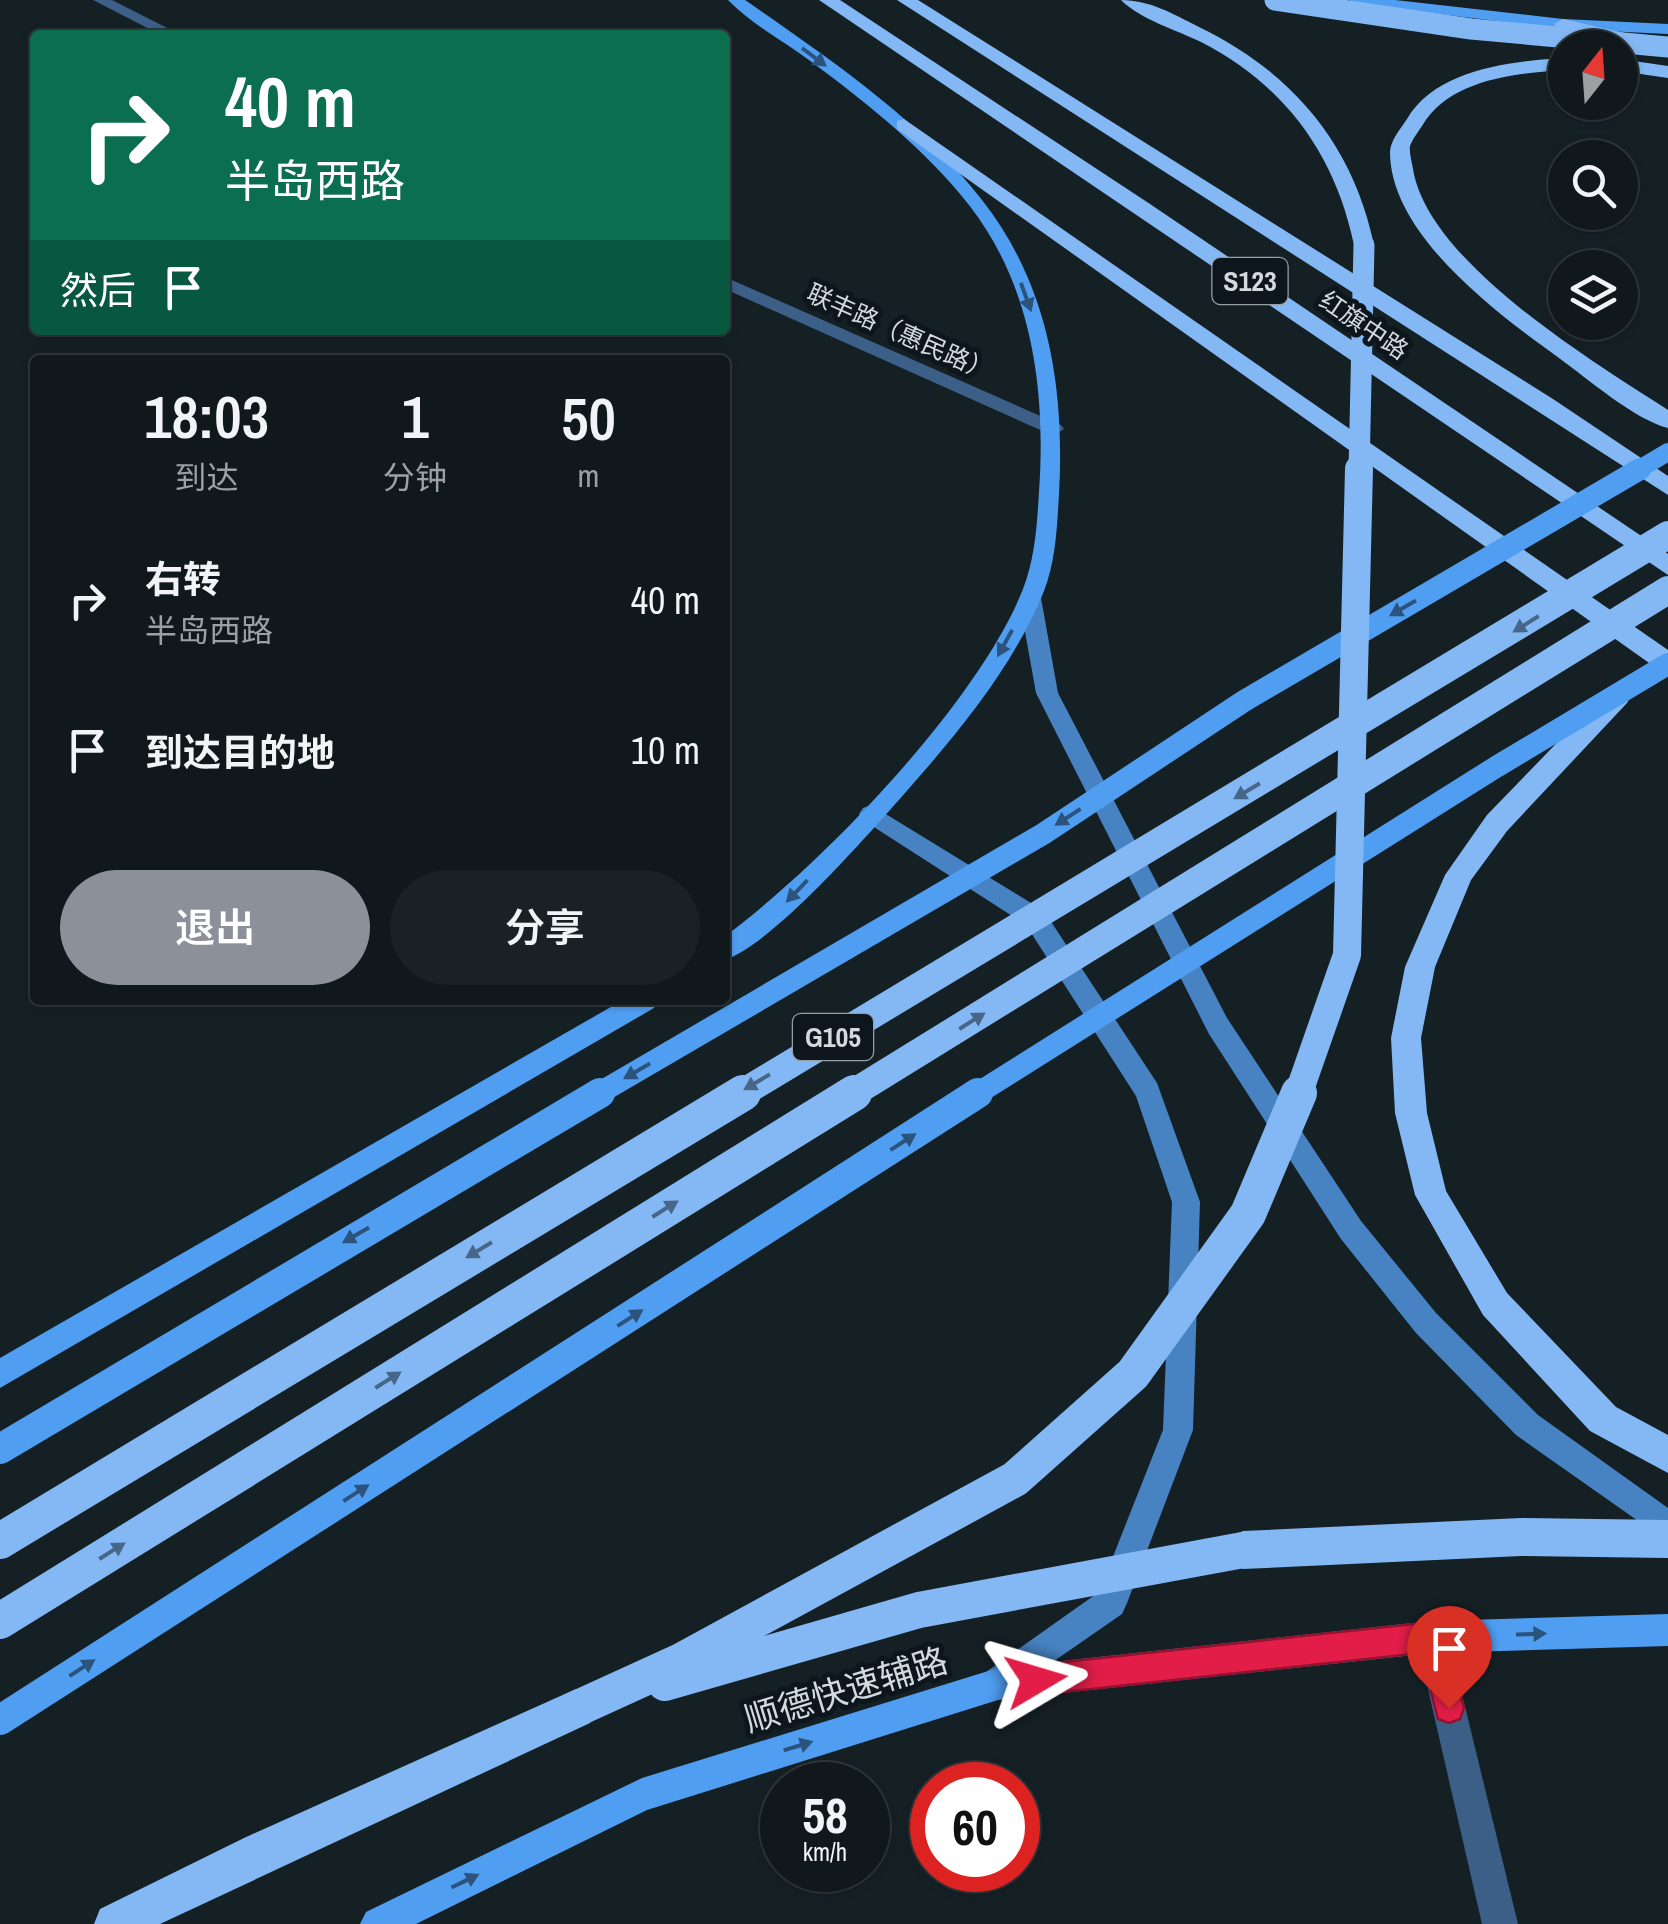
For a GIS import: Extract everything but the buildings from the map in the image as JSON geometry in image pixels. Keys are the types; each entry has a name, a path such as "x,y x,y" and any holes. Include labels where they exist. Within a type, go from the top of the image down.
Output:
{"highway":[{"name":"红旗中路","path":"828,0 1144,208 1668,566"},
{"name":"红旗中路","path":"906,0 1528,393 1668,487"},
{"path":"115,1924 259,1853 679,1662 1015,1479 1133,1374 1248,1214 1312,1063 1346,955 1362,474 1364,245 1359,211 1340,162 1300,110 1248,62 1130,0"},
{"path":"1275,0 1394,20 1668,49"},
{"path":"1563,24 1668,49"},
{"path":"1548,67 1484,76 1441,92 1409,121 1397,146 1400,178 1415,215 1484,289 1600,377 1668,421"},
{"path":"1638,68 1668,72"},
{"path":"904,125 1668,664"},
{"path":"1508,307 1668,403"},
{"name":"G105","path":"0,1542 1668,535"},
{"path":"0,1622 1668,590"},
{"path":"1618,696 1497,822 1460,875 1420,966 1406,1038 1408,1076 1411,1113 1431,1196 1494,1304 1603,1419 1668,1455"},
{"path":"576,1709 919,1610 1243,1550 1521,1537 1668,1539"}],"main road":[{"path":"730,946 772,917 871,814 933,747 988,674 1030,598 1044,556 1054,428 1049,365 1023,284 979,207 904,125 736,0"},
{"path":"1356,0 1563,24 1668,29"},
{"path":"0,1450 235,1306 1044,834 1244,701 1668,452"},
{"path":"0,1720 1076,1031 1496,767 1668,664"},
{"path":"0,1374 637,1005"},
{"name":"顺德快速辅路","path":"378,1924 642,1794 998,1684 1432,1637 1668,1630"}],"street":[{"path":"100,0 163,30"},
{"name":"联丰路（惠民路）","path":"730,284 1054,428"},
{"path":"1030,598 1047,694 1218,1026 1351,1230 1426,1323 1526,1424 1668,1527"},
{"path":"871,814 1034,918 1148,1091 1186,1202 1178,1430 1111,1603 998,1684"},
{"path":"1432,1637 1500,1924"}],"route":[{"path":"1036,1680 1432,1637 1449,1708"}]}
